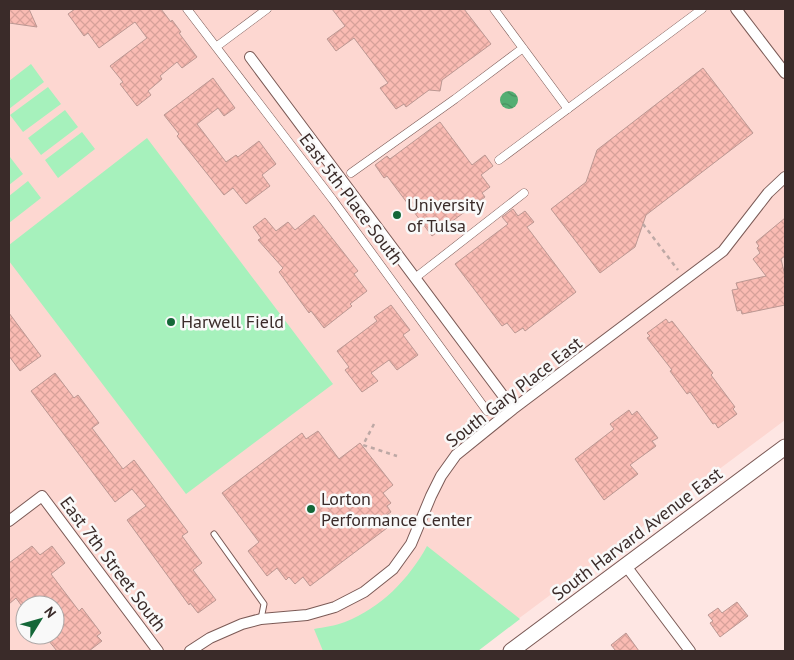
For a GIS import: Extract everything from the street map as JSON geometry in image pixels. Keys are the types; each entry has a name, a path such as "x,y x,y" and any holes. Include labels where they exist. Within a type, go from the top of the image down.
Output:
{"main road":[{"name":"South Harvard Avenue East","path":"511,651 785,447"}],"street":[{"name":"East 5th Place South","path":"187,9 333,200 487,411"},
{"path":"216,47 267,9"},
{"path":"494,9 568,109"},
{"path":"499,160 702,9"},
{"path":"736,9 785,73"},
{"path":"351,173 523,48"},
{"name":"East 5th Place South","path":"250,57 514,409"},
{"name":"South Gary Place East","path":"190,651 223,632 262,619 307,615 335,607 364,592 393,568 411,544 441,476 456,455 723,251 768,193 785,177"},
{"path":"415,278 524,193"},
{"name":"East 7th Street South","path":"9,521 42,496 158,651"},
{"path":"626,566 690,651"}],"lane":[{"path":"214,534 264,604 262,619"}],"path":[{"path":"643,224 681,273"},
{"path":"374,424 363,445 397,456"}],"shaded area":[{"name":"University of Tulsa","path":"9,9 785,9 785,420 475,651 9,651"},
{"path":"31,64 44,82 9,109 9,81"},
{"path":"48,87 61,104 23,132 10,115"},
{"path":"65,110 78,127 41,155 28,138"},
{"path":"82,132 95,149 58,178 45,160"},
{"name":"Harwell Field","path":"147,138 333,384 186,494 9,261 9,245"},
{"path":"9,158 23,174 9,185"},
{"path":"28,181 41,198 9,223 9,196"},
{"path":"427,546 520,619 478,651 323,651 314,629 345,622 382,601 412,570"}],"water":[{"path":"509,91 515,94 518,100 515,106 509,109 503,106 500,100 503,94"}],"building":[{"path":"9,9 29,9 37,27 9,23"},
{"path":"75,9 161,9 181,32 179,33 197,57 182,68 177,62 160,76 162,79 148,91 151,95 137,106 120,84 123,82 110,66 147,38 135,22 99,48 88,33 84,36 68,14"},
{"path":"332,9 464,9 491,44 442,80 440,91 429,90 406,107 404,104 396,109 380,88 388,83 354,38 336,51 327,39 345,26"},
{"path":"703,68 753,133 646,215 635,247 600,273 551,209 586,182 597,150"},
{"path":"213,78 235,108 224,116 218,108 197,124 226,162 236,155 238,157 259,141 276,164 262,175 270,186 246,204 233,188 224,195 177,136 179,134 164,115"},
{"path":"440,122 472,165 485,155 493,166 481,175 490,187 482,193 485,197 432,236 387,176 384,178 375,165 387,156 390,159"},
{"path":"513,209 518,216 525,211 534,222 527,227 576,292 525,331 523,328 515,333 507,323 502,326 455,264 508,224 502,217"},
{"path":"314,215 358,271 354,274 367,291 350,304 352,306 324,328 311,311 309,313 279,272 283,268 258,240 261,238 253,227 265,218 276,231 288,222 295,230"},
{"path":"785,218 785,256 781,259 785,276 785,305 742,314 741,310 737,311 732,290 738,289 736,283 766,276 753,259 760,253 756,242"},
{"path":"391,305 410,330 403,335 418,355 397,370 389,360 371,373 378,381 362,392 345,370 349,367 337,351 377,321 374,317"},
{"path":"9,313 41,356 20,371 9,356"},
{"path":"666,319 669,323 672,321 713,373 711,375 735,407 733,409 737,414 718,428 690,392 687,394 670,371 672,370 647,338 650,336 647,333"},
{"path":"55,373 74,398 78,395 99,423 92,428 123,469 134,460 188,532 182,536 202,563 193,570 216,600 198,613 190,603 189,605 127,520 146,506 132,489 115,502 31,391"},
{"path":"629,410 632,415 637,411 658,438 652,441 656,446 630,465 638,474 604,500 575,459 614,429 610,424"},
{"name":"Lorton Performance Center","path":"318,431 339,459 360,443 393,485 383,493 391,503 387,506 391,512 381,519 387,528 310,586 303,577 295,584 289,577 286,580 277,568 267,576 248,551 259,542 222,493 302,433 306,439"},
{"path":"32,546 40,555 52,546 65,563 51,574 79,611 82,608 101,633 97,636 102,641 89,651 57,651 52,645 65,645 65,595 15,595 15,599 9,604 9,563"},
{"path":"737,602 748,616 720,637 710,623 713,621 708,615 718,608 722,613"},
{"path":"626,633 639,651 616,651 611,645"}],"place":[{"name":"University of Tulsa","path":"397,215"},
{"name":"Harwell Field","path":"171,322"},
{"name":"Lorton Performance Center","path":"311,509"}]}
